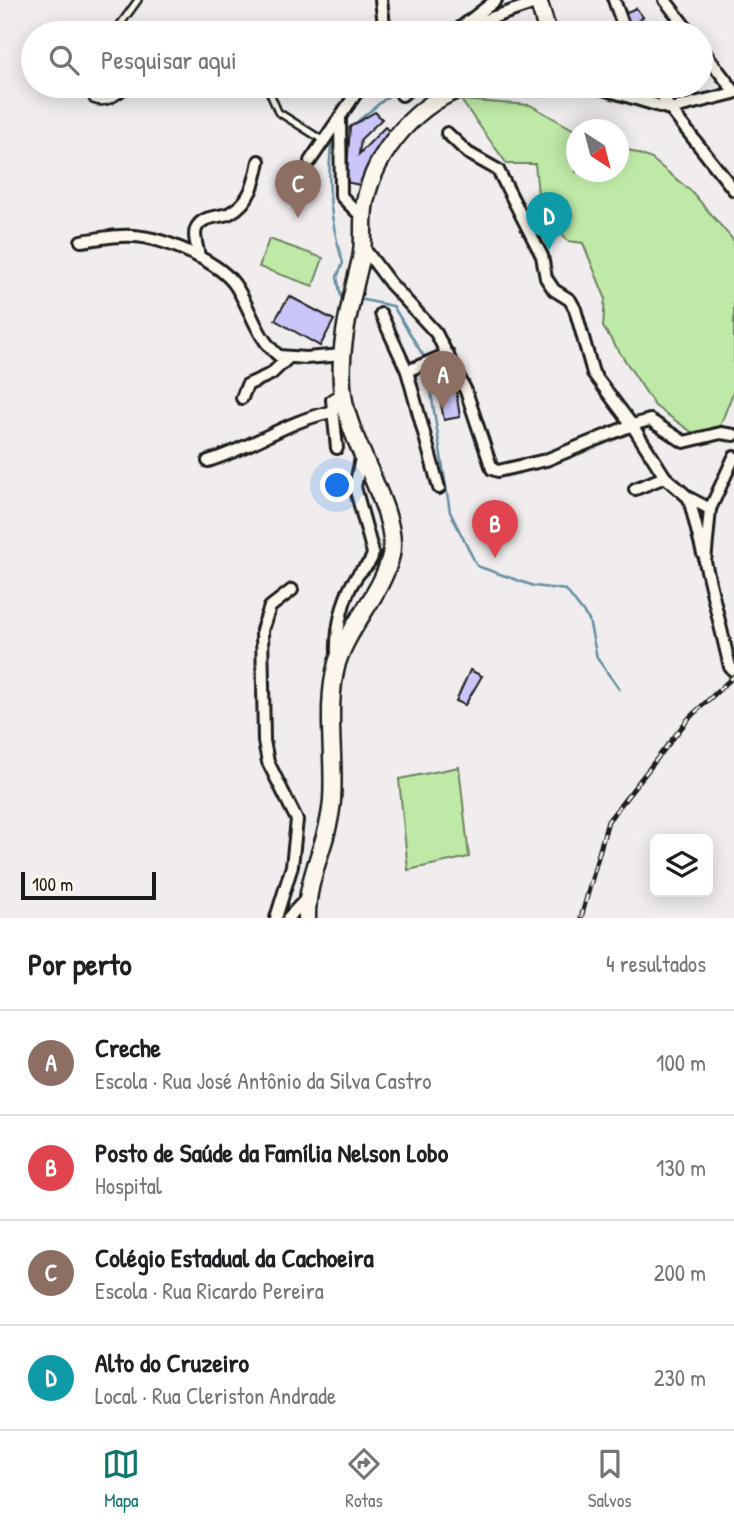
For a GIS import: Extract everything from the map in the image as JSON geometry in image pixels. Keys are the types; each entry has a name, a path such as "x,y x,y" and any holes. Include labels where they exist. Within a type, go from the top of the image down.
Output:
{"main road":[{"path":"538,1 544,21"},
{"path":"307,918 306,899 310,878 327,831 332,800 332,695 337,663 381,580 392,546 387,514 361,458 342,394 342,355 363,247 362,217 369,182 381,157 397,137 441,98"}],"street":[{"path":"381,0 384,21"},
{"path":"471,21 496,0"},
{"path":"614,0 622,21"},
{"path":"482,21 538,1"},
{"path":"667,1 681,21"},
{"path":"713,63 734,92 713,98"},
{"path":"310,161 354,98"},
{"path":"633,98 670,109 711,98"},
{"path":"664,98 734,190"},
{"path":"340,120 341,196 362,217"},
{"path":"447,133 468,153 498,170 542,256 546,278 554,290 570,300 575,309 593,373 632,425 665,477 689,498 710,509"},
{"path":"199,257 195,232 197,226 211,218 228,214 246,200 252,190 259,161"},
{"path":"80,241 135,236 199,257 220,269 235,284 258,332 271,349 288,358 342,355"},
{"path":"363,247 390,283 436,333 469,401 492,469 498,471 545,460 632,425 650,421 684,442 721,433 734,435"},
{"path":"381,314 407,371 439,488"},
{"path":"407,371 448,354"},
{"path":"242,398 247,385 271,374 288,358"},
{"path":"337,448 331,412 332,400 342,394"},
{"path":"208,461 243,450 296,421 331,412"},
{"path":"705,562 710,509 734,457"},
{"path":"337,663 344,609 355,579 367,566 373,553 355,487 361,458"},
{"path":"635,489 665,477"},
{"path":"689,498 730,667 734,671"},
{"path":"276,918 292,866 297,821 291,804 268,762 264,741 262,631 270,607 292,590"},
{"path":"288,918 306,899"}],"lane":[{"path":"123,21 138,0"},
{"path":"92,98 101,103 114,98"},
{"path":"272,98 286,119 324,142"}],"green space":[{"path":"461,100 530,105 566,125 566,182 629,182 629,150 652,159 692,192 734,241 734,390 720,426 693,433 655,406 603,327 605,297 583,243 568,241 556,227 566,201 538,194 535,164 507,164"},
{"path":"269,239 323,258 313,286 259,267"},
{"path":"459,767 469,857 408,870 399,779"}],"building":[{"path":"636,8 643,17 637,21 625,21 620,15"},
{"path":"375,112 382,119 361,139 359,154 385,127 394,136 376,153 364,186 346,182 350,127"},
{"path":"289,296 334,320 320,346 275,320"},
{"path":"454,378 460,417 444,420 437,382"},
{"path":"470,670 482,676 465,705 456,701"}],"waterway":[{"path":"348,129 386,98"},
{"path":"331,144 331,204 343,263 337,277 341,297 346,297"},
{"path":"359,299 393,306 426,360"},
{"path":"427,367 450,512 477,566 534,586 566,590 589,620 597,658 619,689"}],"railway":[{"path":"581,918 608,821 689,718 734,676"}],"place":[{"name":"Colégio Estadual da Cachoeira","path":"298,218"},
{"name":"Alto do Cruzeiro","path":"549,250"},
{"name":"Creche","path":"443,409"},
{"name":"Posto de Saúde da Família Nelson Lobo","path":"495,558"}]}
